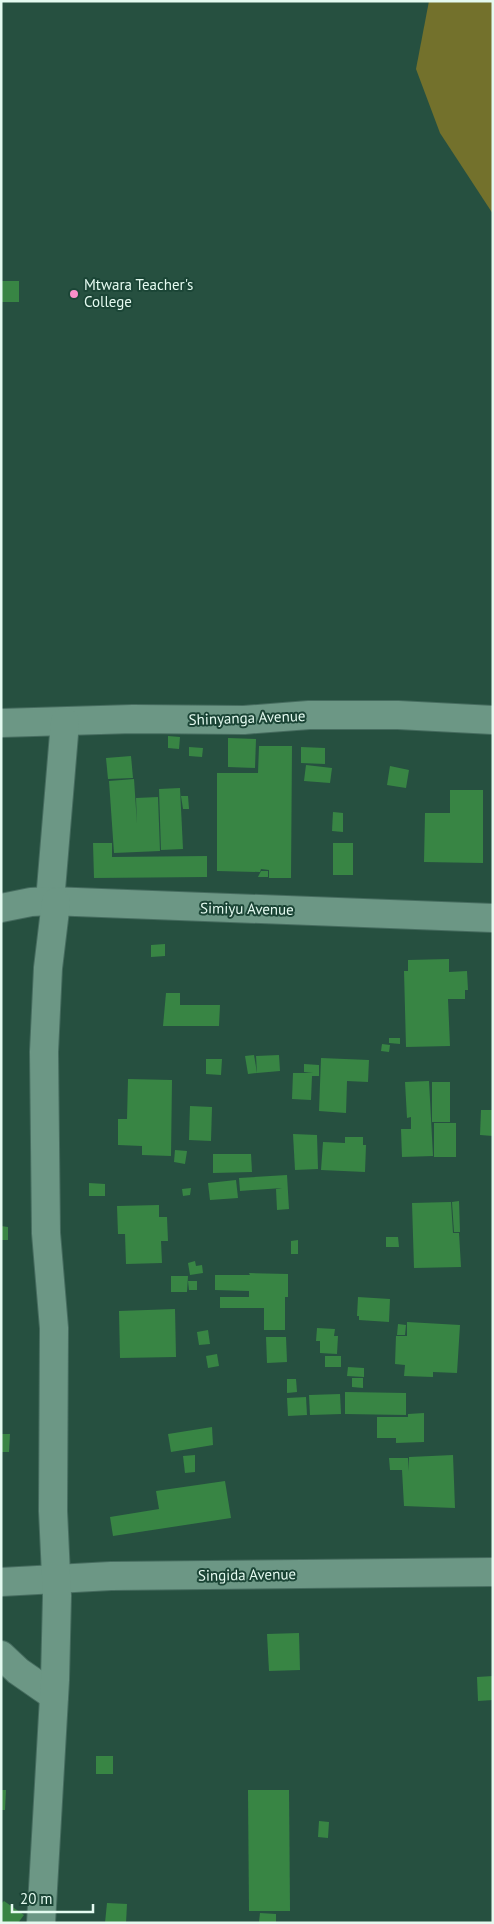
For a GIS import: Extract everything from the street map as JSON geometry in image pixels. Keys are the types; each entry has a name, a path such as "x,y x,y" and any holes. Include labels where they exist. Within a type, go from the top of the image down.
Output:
{"street":[{"name":"Shinyanga Avenue","path":"1,723 133,719 244,720 309,715 398,715 493,720"},
{"path":"42,1923 54,1696 57,1596 55,1580 52,1412 54,1328 46,1233 44,1052 65,722"},
{"name":"Simiyu Avenue","path":"1,908 31,902 53,902 493,918"},
{"name":"Singida Avenue","path":"1,1582 111,1576 493,1572"},
{"path":"1,1655 18,1671 54,1696"}],"shaded area":[{"path":"429,1 493,1 493,214 440,133 416,69"}],"building":[{"path":"1,281 19,281 19,302 1,302"},
{"path":"168,736 180,737 179,749 168,748"},
{"path":"228,738 256,739 255,768 228,767"},
{"path":"259,746 292,746 291,878 269,878 269,870 261,869 260,872 217,871 217,773 258,773"},
{"path":"189,747 203,748 202,757 189,756"},
{"path":"301,747 325,748 325,764 301,763"},
{"path":"131,756 133,778 108,779 106,758"},
{"path":"306,765 332,768 330,783 304,781"},
{"path":"390,766 409,770 406,788 387,785"},
{"path":"134,779 137,824 136,798 158,797 160,851 114,853 109,781"},
{"path":"180,788 183,849 161,850 159,789"},
{"path":"450,790 483,790 483,863 424,862 425,813 450,813"},
{"path":"181,796 188,796 189,809 183,809"},
{"path":"333,812 343,813 343,832 332,831"},
{"path":"93,843 112,843 112,857 207,856 207,877 94,878"},
{"path":"333,843 353,843 353,875 333,875"},
{"path":"261,871 268,871 268,877 258,877"},
{"path":"165,944 165,956 151,957 151,945"},
{"path":"449,959 449,972 467,971 468,990 465,990 465,999 448,999 450,1046 406,1047 404,971 408,971 408,960"},
{"path":"166,993 180,993 180,1005 220,1005 219,1026 163,1026"},
{"path":"389,1038 400,1038 400,1044 389,1043"},
{"path":"382,1044 390,1045 389,1052 381,1051"},
{"path":"254,1055 257,1073 248,1074 245,1056"},
{"path":"279,1055 280,1071 257,1073 256,1056"},
{"path":"321,1058 369,1060 368,1082 347,1081 346,1113 319,1111"},
{"path":"206,1059 222,1059 221,1075 206,1074"},
{"path":"304,1064 319,1065 319,1076 312,1076 311,1100 292,1099 293,1073 313,1073 304,1072"},
{"path":"128,1079 172,1080 171,1156 142,1155 142,1146 118,1145 118,1119 127,1119"},
{"path":"429,1081 433,1156 402,1157 401,1129 411,1129 411,1117 407,1118 405,1082"},
{"path":"432,1082 450,1082 450,1122 432,1122"},
{"path":"190,1106 212,1107 211,1141 189,1140"},
{"path":"481,1110 493,1110 493,1136 480,1135"},
{"path":"434,1123 456,1123 456,1157 434,1157"},
{"path":"293,1134 317,1135 318,1169 295,1170"},
{"path":"345,1137 363,1137 363,1145 366,1145 365,1172 321,1170 323,1142 345,1143"},
{"path":"175,1150 187,1151 185,1164 174,1162"},
{"path":"213,1154 251,1154 252,1172 213,1173"},
{"path":"287,1175 289,1209 277,1210 276,1189 282,1188 240,1191 239,1178"},
{"path":"236,1180 238,1198 210,1200 208,1183"},
{"path":"89,1183 105,1184 105,1196 89,1196"},
{"path":"191,1188 190,1195 183,1196 182,1189"},
{"path":"459,1201 460,1232 454,1232 452,1202"},
{"path":"451,1202 453,1233 459,1233 461,1267 414,1268 412,1203"},
{"path":"159,1205 159,1217 167,1217 168,1241 161,1241 162,1263 126,1264 125,1234 118,1234 117,1206"},
{"path":"1,1226 8,1227 8,1240 1,1240"},
{"path":"386,1237 398,1237 399,1247 386,1247"},
{"path":"298,1240 298,1254 291,1254 291,1241"},
{"path":"195,1261 196,1266 202,1265 203,1273 190,1275 188,1263"},
{"path":"249,1273 288,1274 288,1297 285,1297 285,1330 264,1330 264,1308 220,1308 220,1297 249,1297 249,1291 215,1290 215,1275 250,1275"},
{"path":"171,1276 188,1276 187,1292 171,1292"},
{"path":"188,1281 197,1281 197,1290 189,1290"},
{"path":"358,1297 390,1299 389,1322 359,1320 359,1316 357,1316"},
{"path":"175,1309 176,1357 120,1358 119,1311"},
{"path":"407,1322 460,1325 457,1373 433,1372 433,1377 404,1376 405,1365 395,1364 396,1336 407,1336"},
{"path":"398,1324 406,1325 405,1335 397,1335"},
{"path":"317,1328 335,1329 334,1336 338,1336 337,1354 320,1353 320,1341 316,1341"},
{"path":"208,1330 210,1344 199,1345 197,1332"},
{"path":"266,1337 286,1337 287,1362 267,1363"},
{"path":"217,1354 219,1366 208,1368 206,1356"},
{"path":"325,1356 341,1356 341,1367 325,1367"},
{"path":"348,1367 364,1368 364,1377 347,1376"},
{"path":"352,1378 363,1378 363,1388 352,1387"},
{"path":"287,1379 296,1379 297,1392 287,1393"},
{"path":"345,1392 406,1393 406,1415 345,1414"},
{"path":"340,1394 341,1414 310,1415 309,1395"},
{"path":"306,1397 307,1415 288,1416 287,1398"},
{"path":"424,1413 424,1442 396,1443 396,1438 377,1438 377,1417 408,1417 408,1414"},
{"path":"212,1427 213,1445 171,1452 168,1434"},
{"path":"1,1434 10,1434 9,1452 1,1452"},
{"path":"195,1455 195,1472 185,1473 183,1456"},
{"path":"453,1455 455,1508 404,1506 402,1470 390,1470 389,1458 408,1458 409,1471 409,1457"},
{"path":"225,1481 231,1518 113,1536 110,1517 159,1509 156,1491"},
{"path":"299,1633 300,1670 269,1671 267,1634"},
{"path":"493,1676 493,1700 478,1701 477,1677"},
{"path":"96,1756 113,1756 113,1774 96,1774"},
{"path":"1,1790 6,1790 5,1810 1,1810"},
{"path":"248,1790 289,1790 290,1911 249,1911"},
{"path":"319,1821 329,1822 328,1838 318,1837"},
{"path":"4,1901 24,1915 18,1923 1,1923 1,1904"},
{"path":"107,1903 127,1904 126,1923 105,1923"},
{"path":"260,1913 276,1914 276,1923 259,1922"}],"place":[{"name":"Mtwara Teacher's College","path":"74,294"}]}
